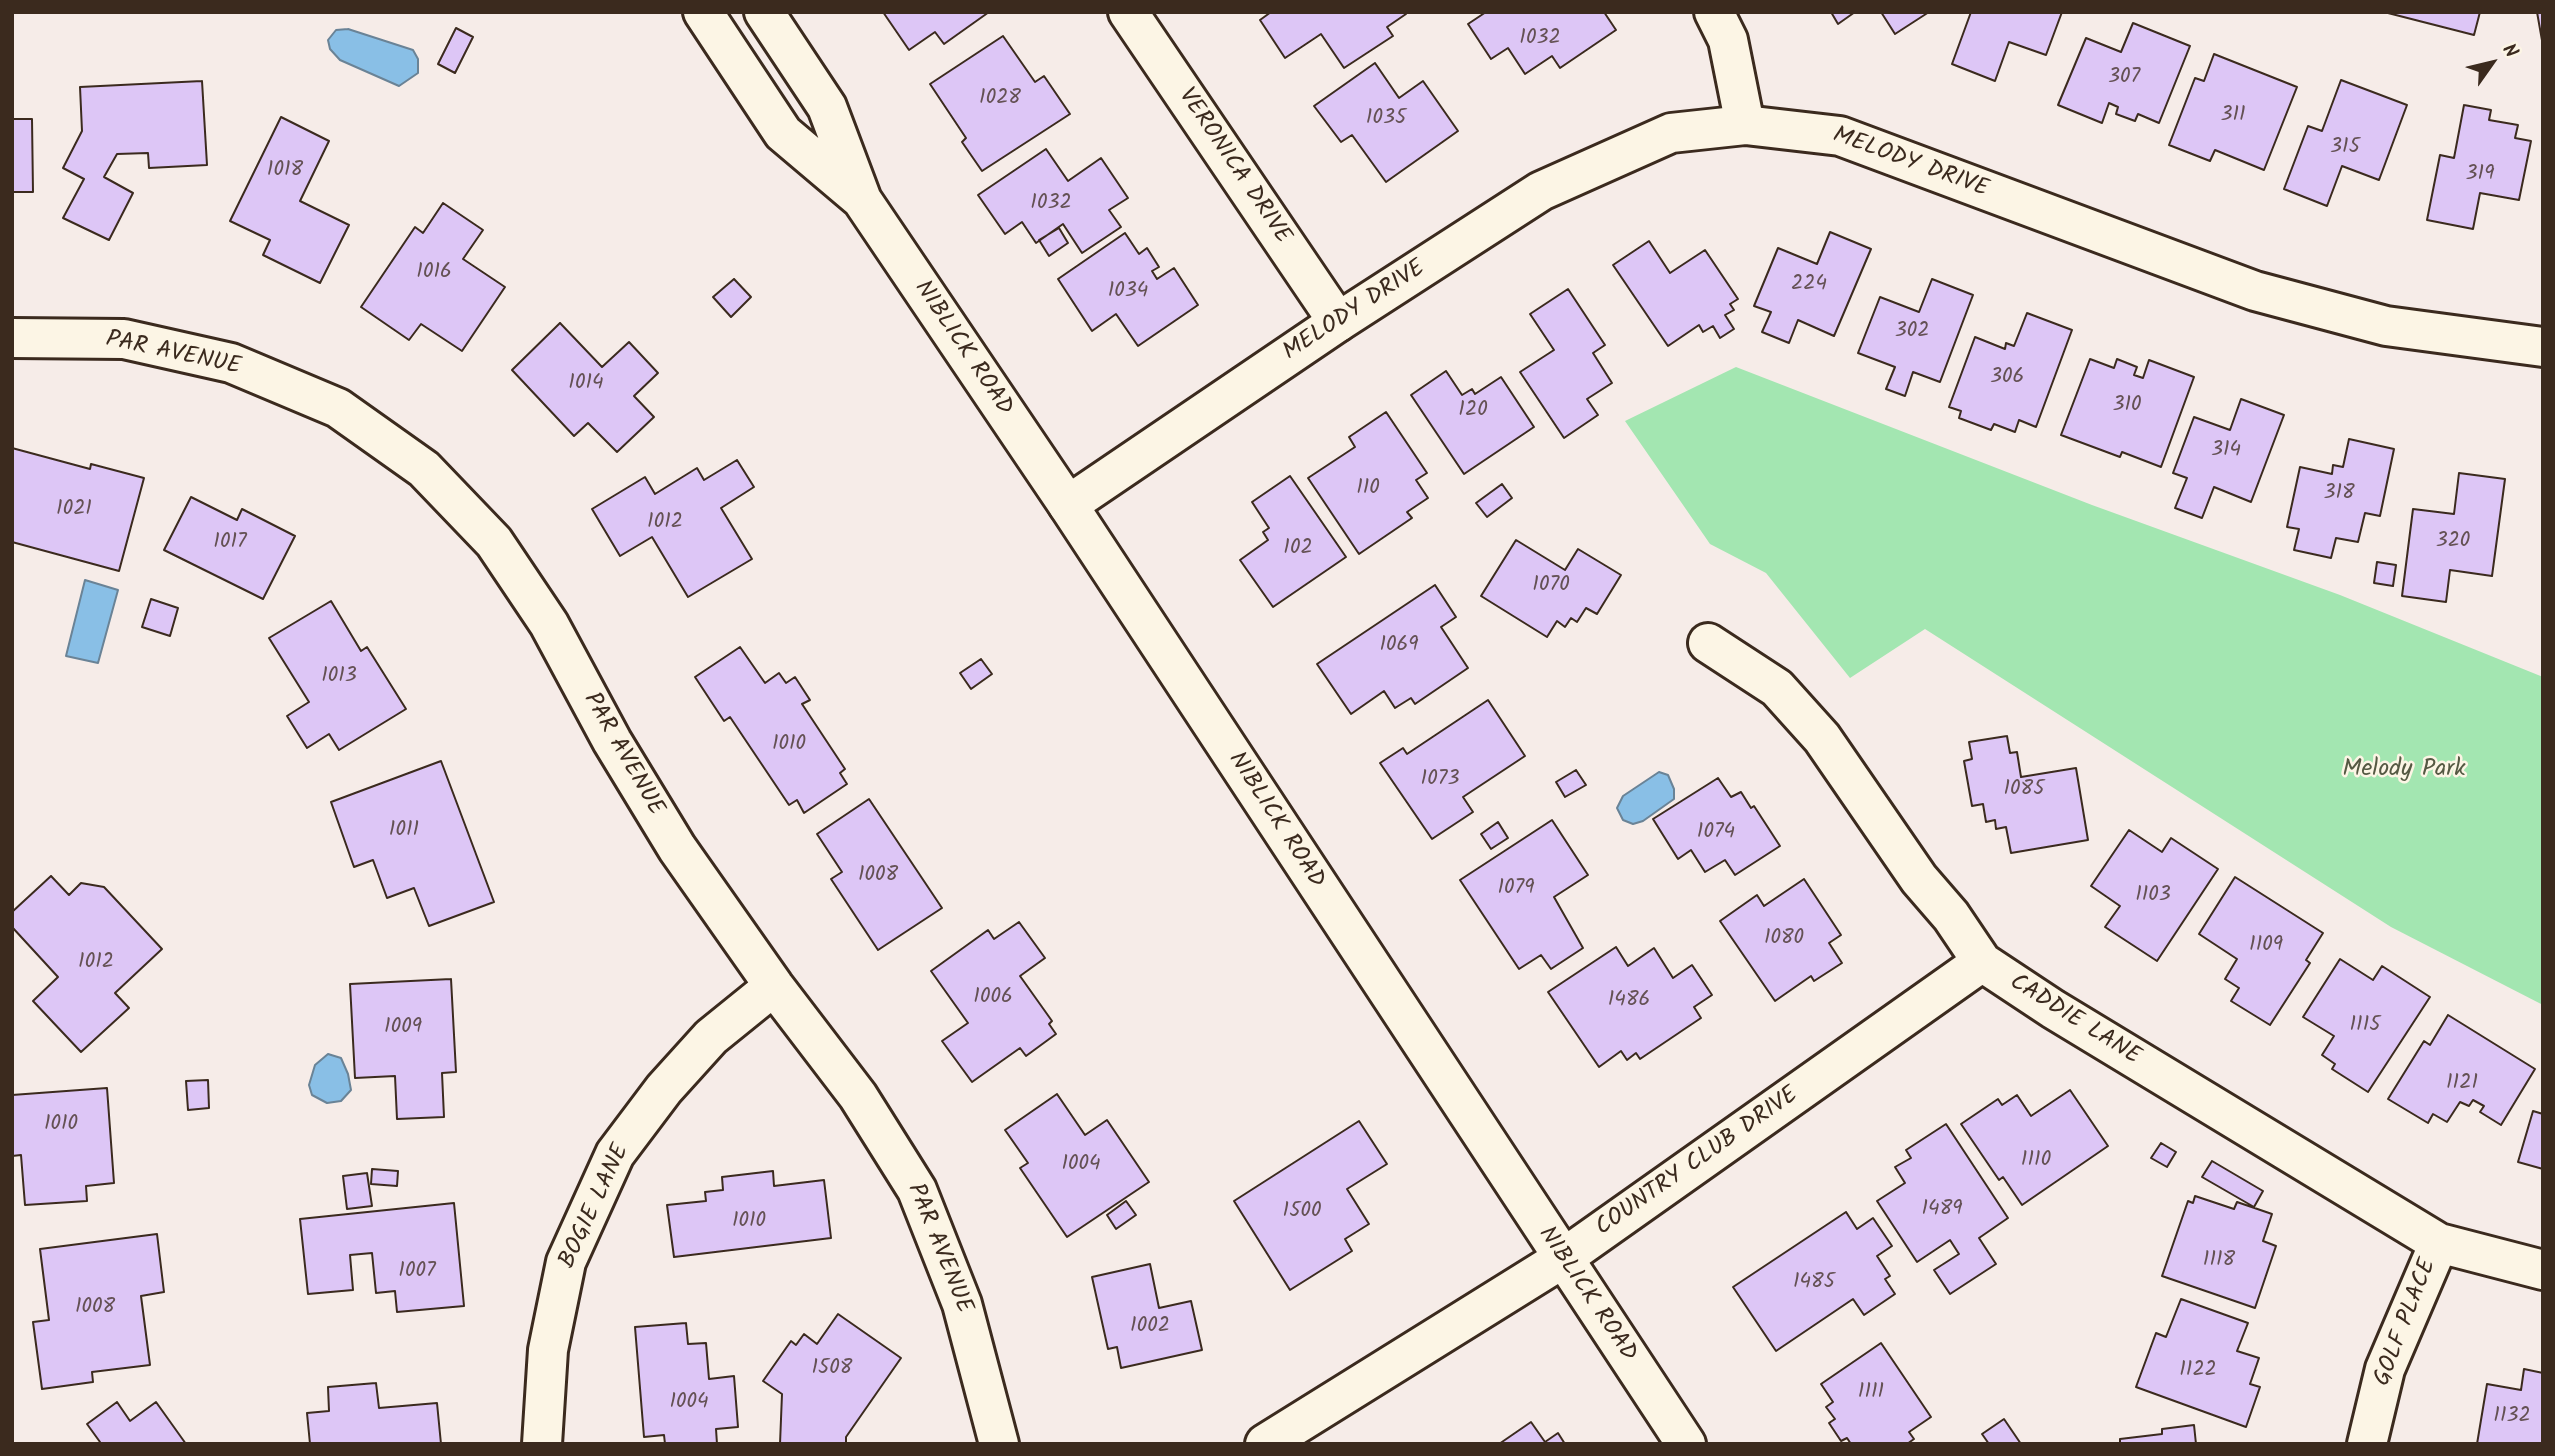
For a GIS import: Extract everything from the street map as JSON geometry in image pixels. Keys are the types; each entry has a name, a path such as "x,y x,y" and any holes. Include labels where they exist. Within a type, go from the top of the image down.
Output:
{"street":[{"name":"NIBLICK ROAD","path":"703,12 783,133 862,200"},
{"name":"NIBLICK ROAD","path":"764,12 827,107 862,200 1068,505 1686,1444"},
{"name":"VERONICA DRIVE","path":"1128,12 1338,322"},
{"path":"1714,12 1727,40 1745,125"},
{"name":"MELODY DRIVE","path":"1068,505 1338,322 1541,191 1671,133 1745,125 1840,136 2268,294 2386,326 2543,347"},
{"name":"PAR AVENUE","path":"12,338 124,339 231,363 338,408 424,469 494,542 549,624 611,741 677,848 774,986 858,1096 917,1190 962,1304 999,1444"},
{"name":"CADDIE LANE","path":"1708,643 1777,688 1822,738 1919,879 1951,916 1982,962 2053,1009 2439,1243 2543,1270"},
{"name":"COUNTRY CLUB DRIVE","path":"1265,1444 1562,1259 1982,962"},
{"name":"BOGIE LANE","path":"542,1444 548,1350 566,1262 615,1154 664,1089 710,1037 774,986"},
{"name":"GOLF PLACE","path":"2367,1444 2385,1368 2439,1243"}],"green space":[{"name":"Melody Park","path":"1736,367 2092,505 2340,595 2543,677 2543,1005 2391,927 1925,629 1850,678 1766,573 1710,544 1625,421"}],"water":[{"path":"348,29 413,50 418,59 418,73 399,86 340,60 330,49 328,40 336,30"},
{"path":"85,580 118,590 98,663 66,656"},
{"path":"1659,772 1668,775 1674,789 1674,799 1643,821 1633,824 1623,820 1617,808 1623,796"},
{"path":"328,1054 341,1058 351,1090 341,1101 327,1103 312,1095 309,1085 315,1065"}],"building":[{"path":"883,12 989,12 944,44 935,32 909,50"},
{"path":"1271,12 1406,14 1387,27 1393,36 1344,68 1321,34 1285,58 1260,20"},
{"path":"1486,12 1604,12 1616,30 1560,68 1552,56 1525,74 1508,48 1491,59 1468,24"},
{"path":"1831,12 1855,12 1838,24"},
{"path":"1881,12 1929,12 1895,34"},
{"path":"1971,12 2062,12 2046,55 2009,42 1995,81 1952,64"},
{"path":"2384,12 2480,12 2474,35"},
{"path":"2537,12 2543,12 2543,46"},
{"path":"2133,23 2190,46 2159,123 2138,114 2135,121 2116,114 2118,107 2109,103 2102,123 2058,105 2086,38 2121,52"},
{"path":"456,28 473,37 455,73 438,64"},
{"path":"1003,36 1035,82 1044,76 1070,114 982,171 962,142 966,138 930,84"},
{"path":"2214,54 2297,87 2264,170 2215,150 2210,161 2169,145 2195,78 2204,81"},
{"path":"1375,63 1399,98 1423,81 1458,131 1386,182 1352,135 1341,142 1314,106"},
{"path":"2341,80 2407,105 2379,180 2342,166 2327,206 2284,189 2308,126 2322,131"},
{"path":"202,81 207,165 149,168 148,153 117,154 104,177 133,193 109,240 63,218 84,179 63,168 82,131 80,87"},
{"path":"2464,105 2491,110 2489,120 2518,125 2515,138 2531,141 2519,200 2480,193 2473,229 2427,220 2440,155 2454,158"},
{"path":"281,117 329,141 300,201 349,225 320,283 263,255 270,240 230,221"},
{"path":"12,119 32,119 33,192 12,192"},
{"path":"1046,149 1068,181 1101,158 1128,198 1109,210 1121,227 1082,253 1063,224 1036,243 1022,222 1005,234 978,195"},
{"path":"443,203 483,230 463,259 505,287 462,351 421,324 409,340 361,307 415,227 423,233"},
{"path":"1059,228 1068,243 1049,256 1039,240"},
{"path":"1830,232 1871,249 1834,336 1798,320 1789,343 1762,332 1771,312 1754,306 1778,248 1817,264"},
{"path":"1125,233 1139,254 1147,248 1159,267 1152,271 1157,279 1174,268 1198,305 1138,346 1116,314 1092,331 1058,279"},
{"path":"1649,241 1670,273 1705,250 1738,299 1730,304 1734,310 1725,315 1734,329 1720,338 1713,326 1703,332 1699,325 1668,346 1613,265"},
{"path":"734,279 751,297 731,317 713,297"},
{"path":"1932,279 1973,295 1940,382 1913,372 1905,396 1886,389 1895,367 1858,353 1880,297 1919,312"},
{"path":"1568,289 1605,345 1593,353 1612,383 1587,399 1598,415 1564,438 1520,372 1554,350 1530,314"},
{"path":"2027,313 2072,330 2036,427 2019,420 2015,432 1994,424 1991,430 1959,418 1961,411 1949,407 1975,337 2005,349 2006,343 2014,346"},
{"path":"560,323 602,367 629,342 658,373 634,396 654,417 617,452 588,423 574,436 512,370"},
{"path":"2090,359 2114,368 2117,359 2137,367 2134,375 2143,378 2149,360 2194,377 2161,467 2122,452 2120,457 2061,435"},
{"path":"1446,371 1462,395 1472,389 1475,394 1501,377 1534,427 1464,474 1411,395"},
{"path":"2241,399 2284,415 2251,502 2214,487 2202,518 2175,508 2187,478 2173,473 2194,417 2230,430"},
{"path":"1386,412 1427,473 1416,480 1428,498 1407,512 1412,518 1359,554 1308,478 1355,447 1349,437"},
{"path":"2349,439 2394,449 2380,516 2365,513 2358,542 2336,538 2331,558 2294,550 2299,529 2287,527 2300,467 2332,474 2333,465 2343,467"},
{"path":"12,448 90,469 91,464 144,478 119,571 12,542"},
{"path":"737,460 754,487 721,508 752,559 688,597 652,537 620,556 592,509 645,477 655,494 697,468 704,480"},
{"path":"2459,473 2505,479 2492,576 2450,570 2446,602 2402,596 2413,509 2454,514"},
{"path":"1290,476 1346,557 1273,607 1240,560 1268,540 1263,532 1269,528 1252,502"},
{"path":"1502,484 1512,498 1487,517 1476,503"},
{"path":"191,497 237,520 242,509 295,536 263,599 164,550"},
{"path":"1516,540 1565,570 1578,549 1621,575 1597,614 1586,608 1577,622 1571,618 1565,627 1557,621 1547,637 1481,596"},
{"path":"2377,562 2396,565 2393,586 2374,583"},
{"path":"1435,585 1456,617 1441,627 1468,668 1415,704 1411,698 1395,708 1384,691 1351,714 1317,664"},
{"path":"151,599 178,608 170,636 142,627"},
{"path":"331,601 361,651 367,647 406,709 339,750 329,734 307,748 287,716 309,702 269,638"},
{"path":"740,647 765,683 779,673 786,683 795,677 810,700 802,704 845,769 840,773 847,784 804,813 797,800 789,805 730,717 724,721 695,677"},
{"path":"981,659 992,674 971,689 960,673"},
{"path":"1488,700 1525,756 1463,797 1473,812 1432,839 1380,763 1403,748 1407,754"},
{"path":"2007,736 2010,753 2017,752 2021,777 2076,768 2088,840 2011,853 2006,827 1996,829 1995,820 1986,822 1983,804 1972,806 1964,761 1972,759 1969,742"},
{"path":"441,761 494,902 429,926 414,888 387,898 373,860 354,867 331,802"},
{"path":"1576,770 1586,785 1565,797 1556,782"},
{"path":"1718,778 1731,797 1741,792 1751,808 1754,806 1780,846 1735,875 1725,860 1705,872 1691,850 1678,859 1653,819"},
{"path":"869,799 942,908 878,950 831,879 842,872 817,834"},
{"path":"1552,820 1588,875 1554,897 1583,948 1551,969 1541,955 1519,969 1460,880"},
{"path":"1498,822 1508,838 1491,849 1481,834"},
{"path":"2129,830 2162,852 2171,838 2218,869 2157,961 2105,927 2120,906 2091,886"},
{"path":"51,876 69,895 81,883 104,887 162,949 115,993 129,1008 81,1052 33,1001 58,977 12,927 12,912"},
{"path":"2235,877 2323,933 2306,960 2310,963 2270,1025 2231,1001 2239,988 2225,979 2237,959 2199,934"},
{"path":"1804,879 1841,935 1829,943 1842,963 1814,981 1811,976 1775,1001 1720,921 1757,895 1764,906"},
{"path":"1019,922 1045,958 1020,976 1052,1021 1049,1024 1056,1034 1026,1056 1020,1048 972,1082 942,1041 968,1023 931,971 988,930 994,939"},
{"path":"1616,947 1628,966 1654,948 1673,978 1692,965 1712,995 1694,1007 1701,1018 1640,1059 1636,1053 1627,1060 1621,1051 1599,1067 1548,992"},
{"path":"2340,959 2373,980 2382,966 2430,997 2368,1092 2332,1069 2335,1064 2322,1055 2334,1036 2303,1017"},
{"path":"451,979 456,1072 442,1073 444,1117 397,1119 395,1076 355,1078 350,984"},
{"path":"2448,1015 2535,1069 2501,1125 2480,1112 2484,1106 2473,1100 2469,1106 2460,1102 2447,1122 2433,1114 2428,1123 2388,1099 2424,1041 2430,1045"},
{"path":"208,1080 209,1108 188,1110 186,1081"},
{"path":"107,1088 114,1183 86,1186 87,1201 25,1205 21,1155 12,1156 12,1095"},
{"path":"2070,1090 2108,1146 2022,1205 2003,1177 1999,1180 1961,1124 1998,1099 2002,1105 2017,1095 2031,1116"},
{"path":"1057,1094 1085,1135 1107,1120 1149,1182 1067,1237 1020,1168 1028,1163 1005,1130"},
{"path":"2533,1111 2543,1114 2543,1169 2518,1162"},
{"path":"1359,1121 1387,1164 1347,1189 1369,1224 1345,1239 1352,1251 1290,1290 1234,1201"},
{"path":"1946,1124 2008,1218 1979,1238 1996,1264 1950,1294 1934,1270 1959,1254 1950,1240 1917,1262 1877,1201 1905,1183 1895,1167 1911,1158 1906,1150"},
{"path":"2161,1143 2176,1152 2167,1167 2151,1158"},
{"path":"2212,1161 2263,1191 2254,1207 2202,1177"},
{"path":"372,1169 398,1171 397,1186 371,1184"},
{"path":"773,1171 774,1186 824,1180 831,1238 674,1257 667,1205 706,1201 705,1192 723,1190 722,1177"},
{"path":"367,1173 372,1206 347,1209 343,1176"},
{"path":"2195,1196 2234,1209 2237,1202 2272,1214 2263,1241 2276,1246 2255,1308 2162,1276 2188,1201 2193,1203"},
{"path":"1126,1201 1136,1215 1116,1229 1107,1215"},
{"path":"454,1203 464,1306 397,1312 395,1291 376,1293 372,1253 350,1255 353,1290 308,1294 300,1219"},
{"path":"1846,1212 1857,1229 1873,1218 1892,1246 1877,1256 1890,1276 1885,1279 1895,1294 1864,1315 1853,1299 1776,1351 1733,1287"},
{"path":"157,1234 164,1292 141,1296 150,1365 92,1372 93,1382 42,1389 33,1322 49,1320 40,1249"},
{"path":"1150,1264 1159,1308 1191,1301 1202,1350 1121,1368 1117,1347 1108,1349 1092,1277"},
{"path":"2181,1299 2248,1323 2237,1351 2259,1358 2250,1384 2260,1387 2246,1427 2136,1387 2156,1333 2166,1337"},
{"path":"838,1314 901,1358 846,1437 846,1444 780,1444 782,1394 763,1381 791,1341 796,1345 804,1334 817,1344"},
{"path":"686,1323 688,1344 706,1343 709,1379 734,1376 738,1427 716,1429 717,1444 665,1444 664,1435 644,1437 635,1327"},
{"path":"1881,1343 1931,1417 1909,1432 1914,1439 1907,1444 1851,1444 1847,1438 1841,1441 1829,1423 1835,1419 1826,1407 1833,1402 1821,1384"},
{"path":"2524,1369 2543,1373 2543,1444 2477,1444 2487,1384 2521,1390"},
{"path":"376,1383 379,1408 437,1403 441,1444 310,1444 307,1413 329,1411 328,1387"},
{"path":"117,1402 130,1421 156,1402 186,1444 97,1444 100,1442 87,1424"},
{"path":"2004,1419 2021,1444 1989,1444 1982,1434"},
{"path":"1531,1422 1545,1442 1558,1433 1565,1444 1499,1444"},
{"path":"2194,1425 2196,1444 2120,1444 2120,1439 2162,1434 2162,1429"}]}
